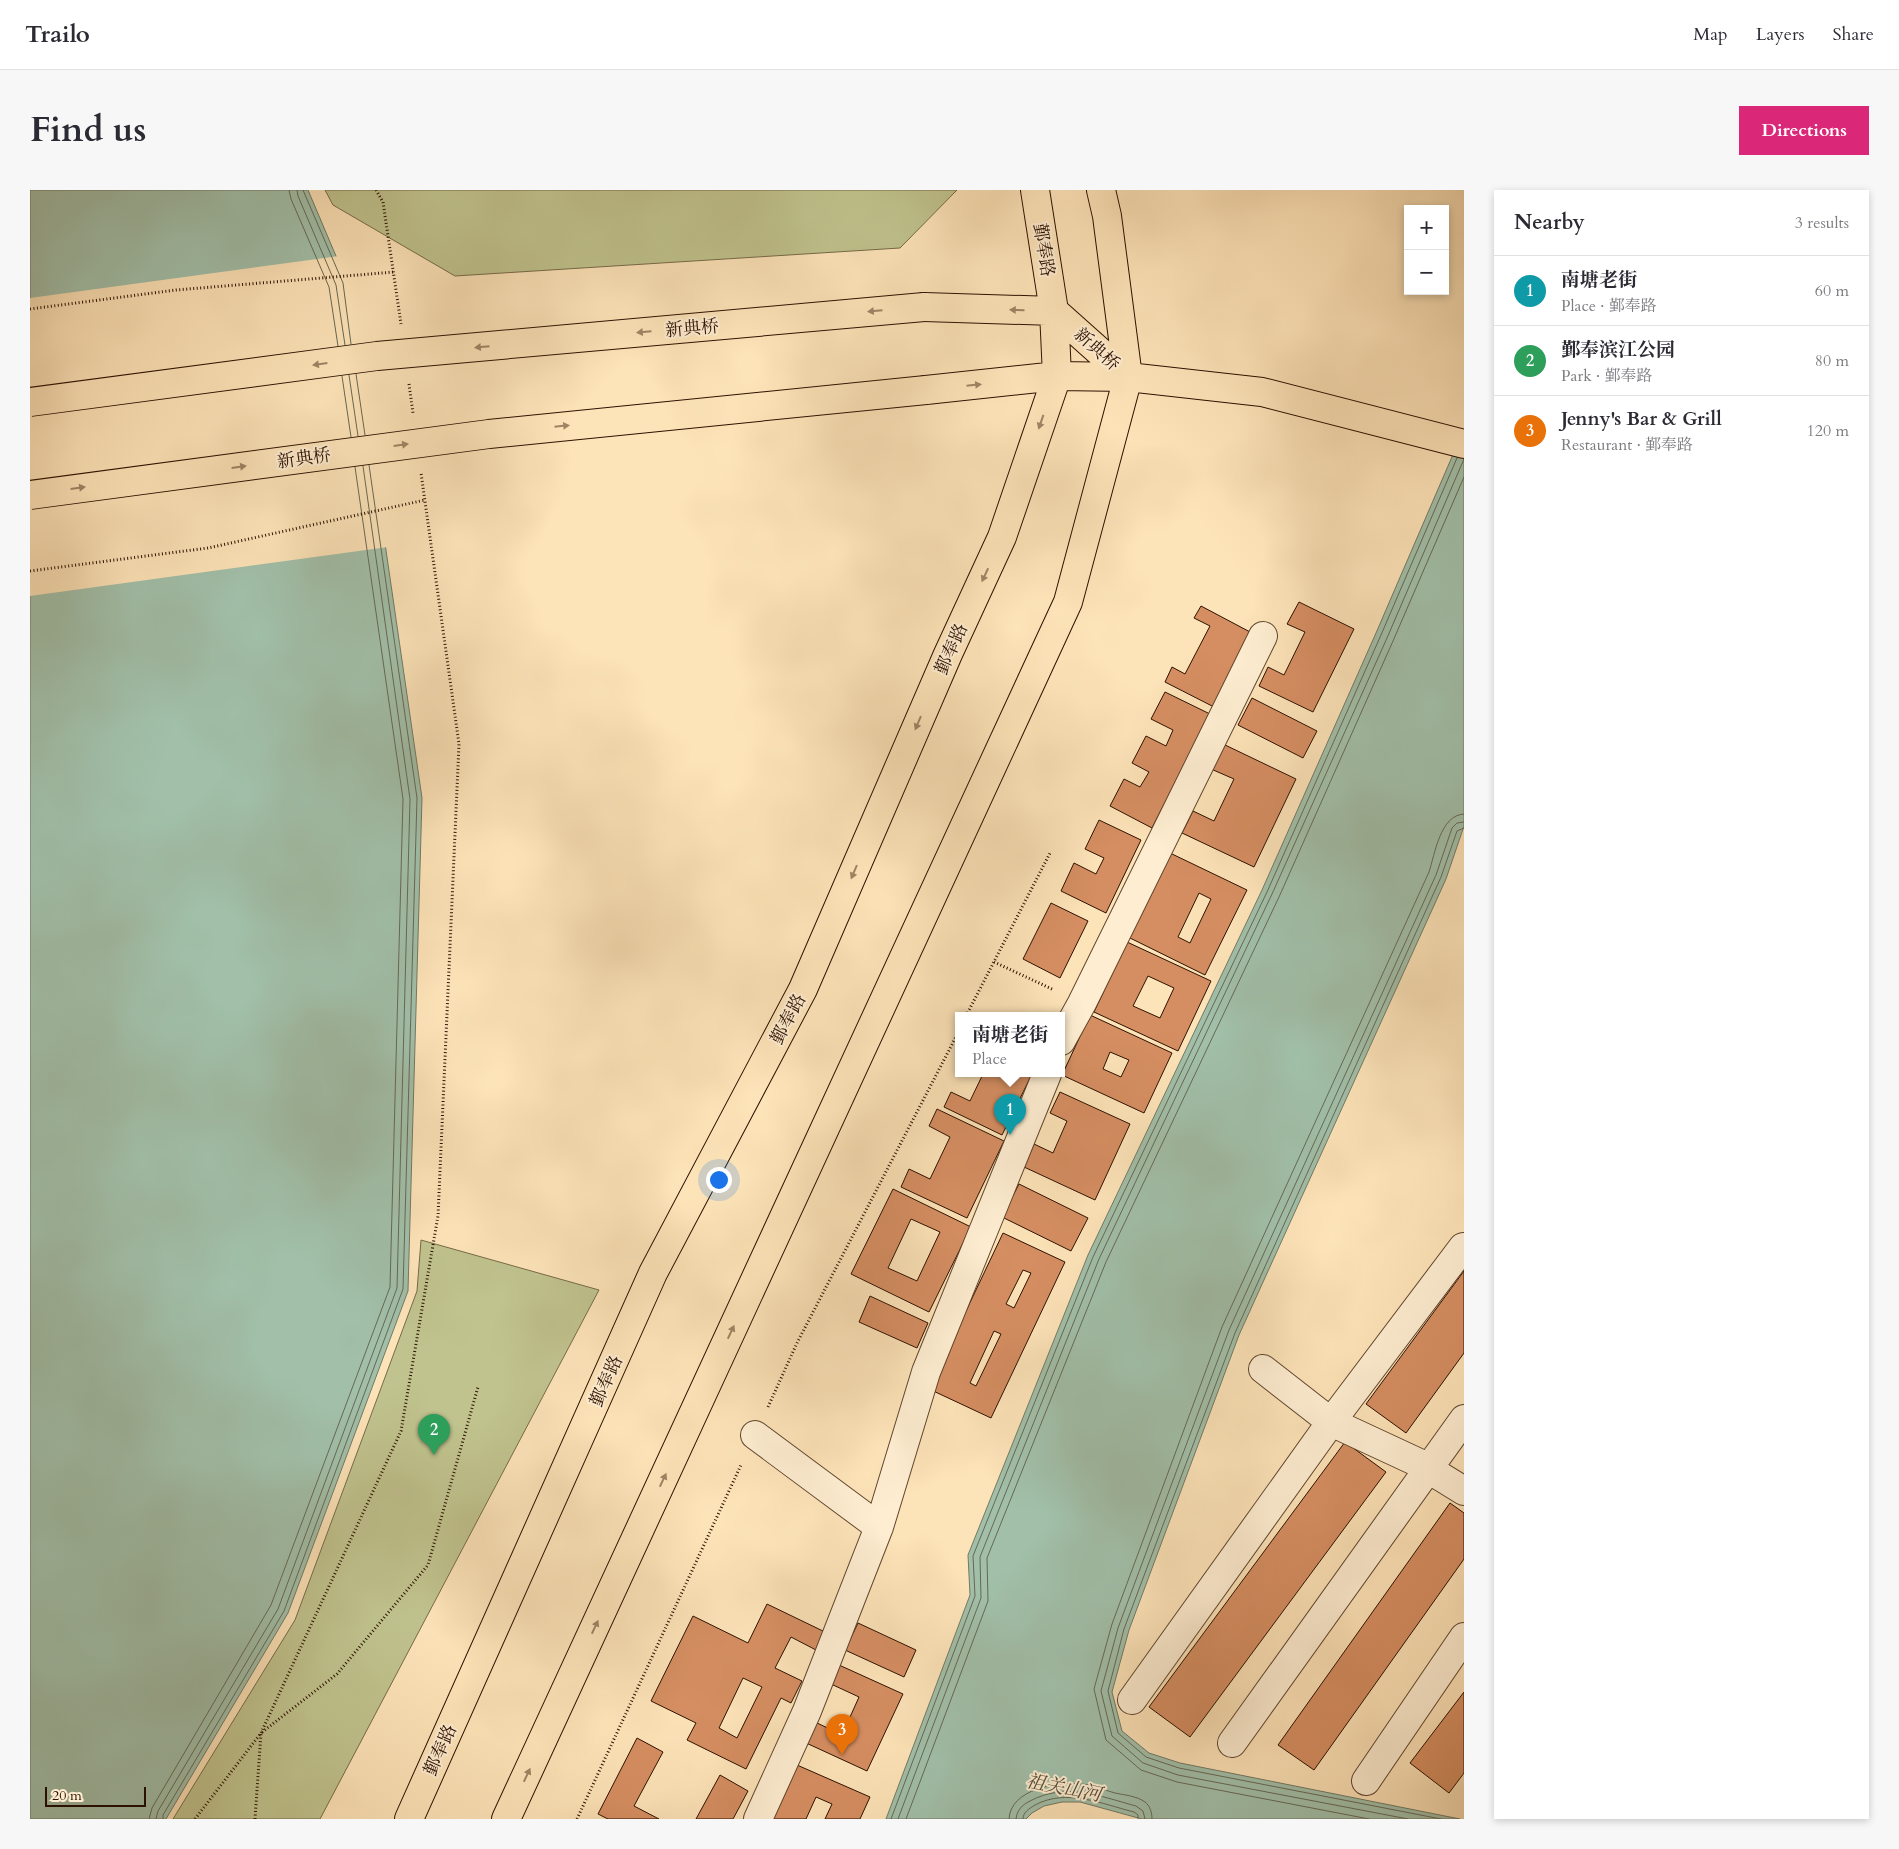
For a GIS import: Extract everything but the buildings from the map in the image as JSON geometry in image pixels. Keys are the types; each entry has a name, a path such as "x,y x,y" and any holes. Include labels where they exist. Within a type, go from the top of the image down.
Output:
{"main road":[{"name":"鄞奉路","path":"409,1819 654,1273 803,989 948,654 1002,537 1056,376 1054,311 1035,190"},
{"path":"506,1819 1068,602 1128,377 1107,216 1101,190"},
{"name":"新典桥","path":"30,402 377,356 924,306 1054,311 1128,377"},
{"name":"新典桥","path":"30,494 489,434 1056,376 1128,377"},
{"path":"1128,377 1262,392 1464,444"}],"street":[{"path":"1065,1033 1082,1003 1263,636"},
{"path":"758,1819 807,1711 879,1527 926,1372 1046,1077"},
{"path":"1132,1700 1331,1422 1463,1247"},
{"path":"1262,1369 1331,1422 1427,1468 1464,1491"},
{"path":"1232,1743 1427,1468 1464,1419"},
{"path":"755,1435 879,1527"},
{"path":"1366,1780 1464,1637"}],"path":[{"path":"376,190 383,202 402,329"},
{"path":"30,309 176,290 394,272"},
{"path":"408,377 413,415"},
{"path":"195,1819 261,1733 401,1432 438,1216 459,744 421,472"},
{"path":"30,571 208,548 425,500"},
{"path":"968,1012 1050,853"},
{"path":"994,962 1082,1003"},
{"path":"255,1819 261,1733 337,1674 428,1565 478,1387"}],"green space":[{"path":"325,190 957,190 900,248 455,276 333,205"},
{"path":"421,1240 599,1290 320,1819 173,1819 295,1620 417,1291"}],"water":[{"path":"30,190 308,190 347,282 422,798 408,1291 288,1613 166,1819 30,1819"},
{"name":"祖关山河","path":"1464,429 1464,826 1446,879 1239,1335 1129,1630 1112,1692 1122,1731 1149,1753 1180,1763 1460,1819 1142,1819 1080,1802 1062,1802 1044,1806 1026,1819 886,1819 970,1595 968,1555 1088,1255 1262,890"}],"pier":[{"path":"339,256 350,281 388,547 30,596 30,298"}],"place":[{"name":"南塘老街","path":"1010,1135"},
{"name":"鄞奉滨江公园","path":"434,1455"},
{"name":"Jenny's Bar & Grill","path":"842,1755"}]}
